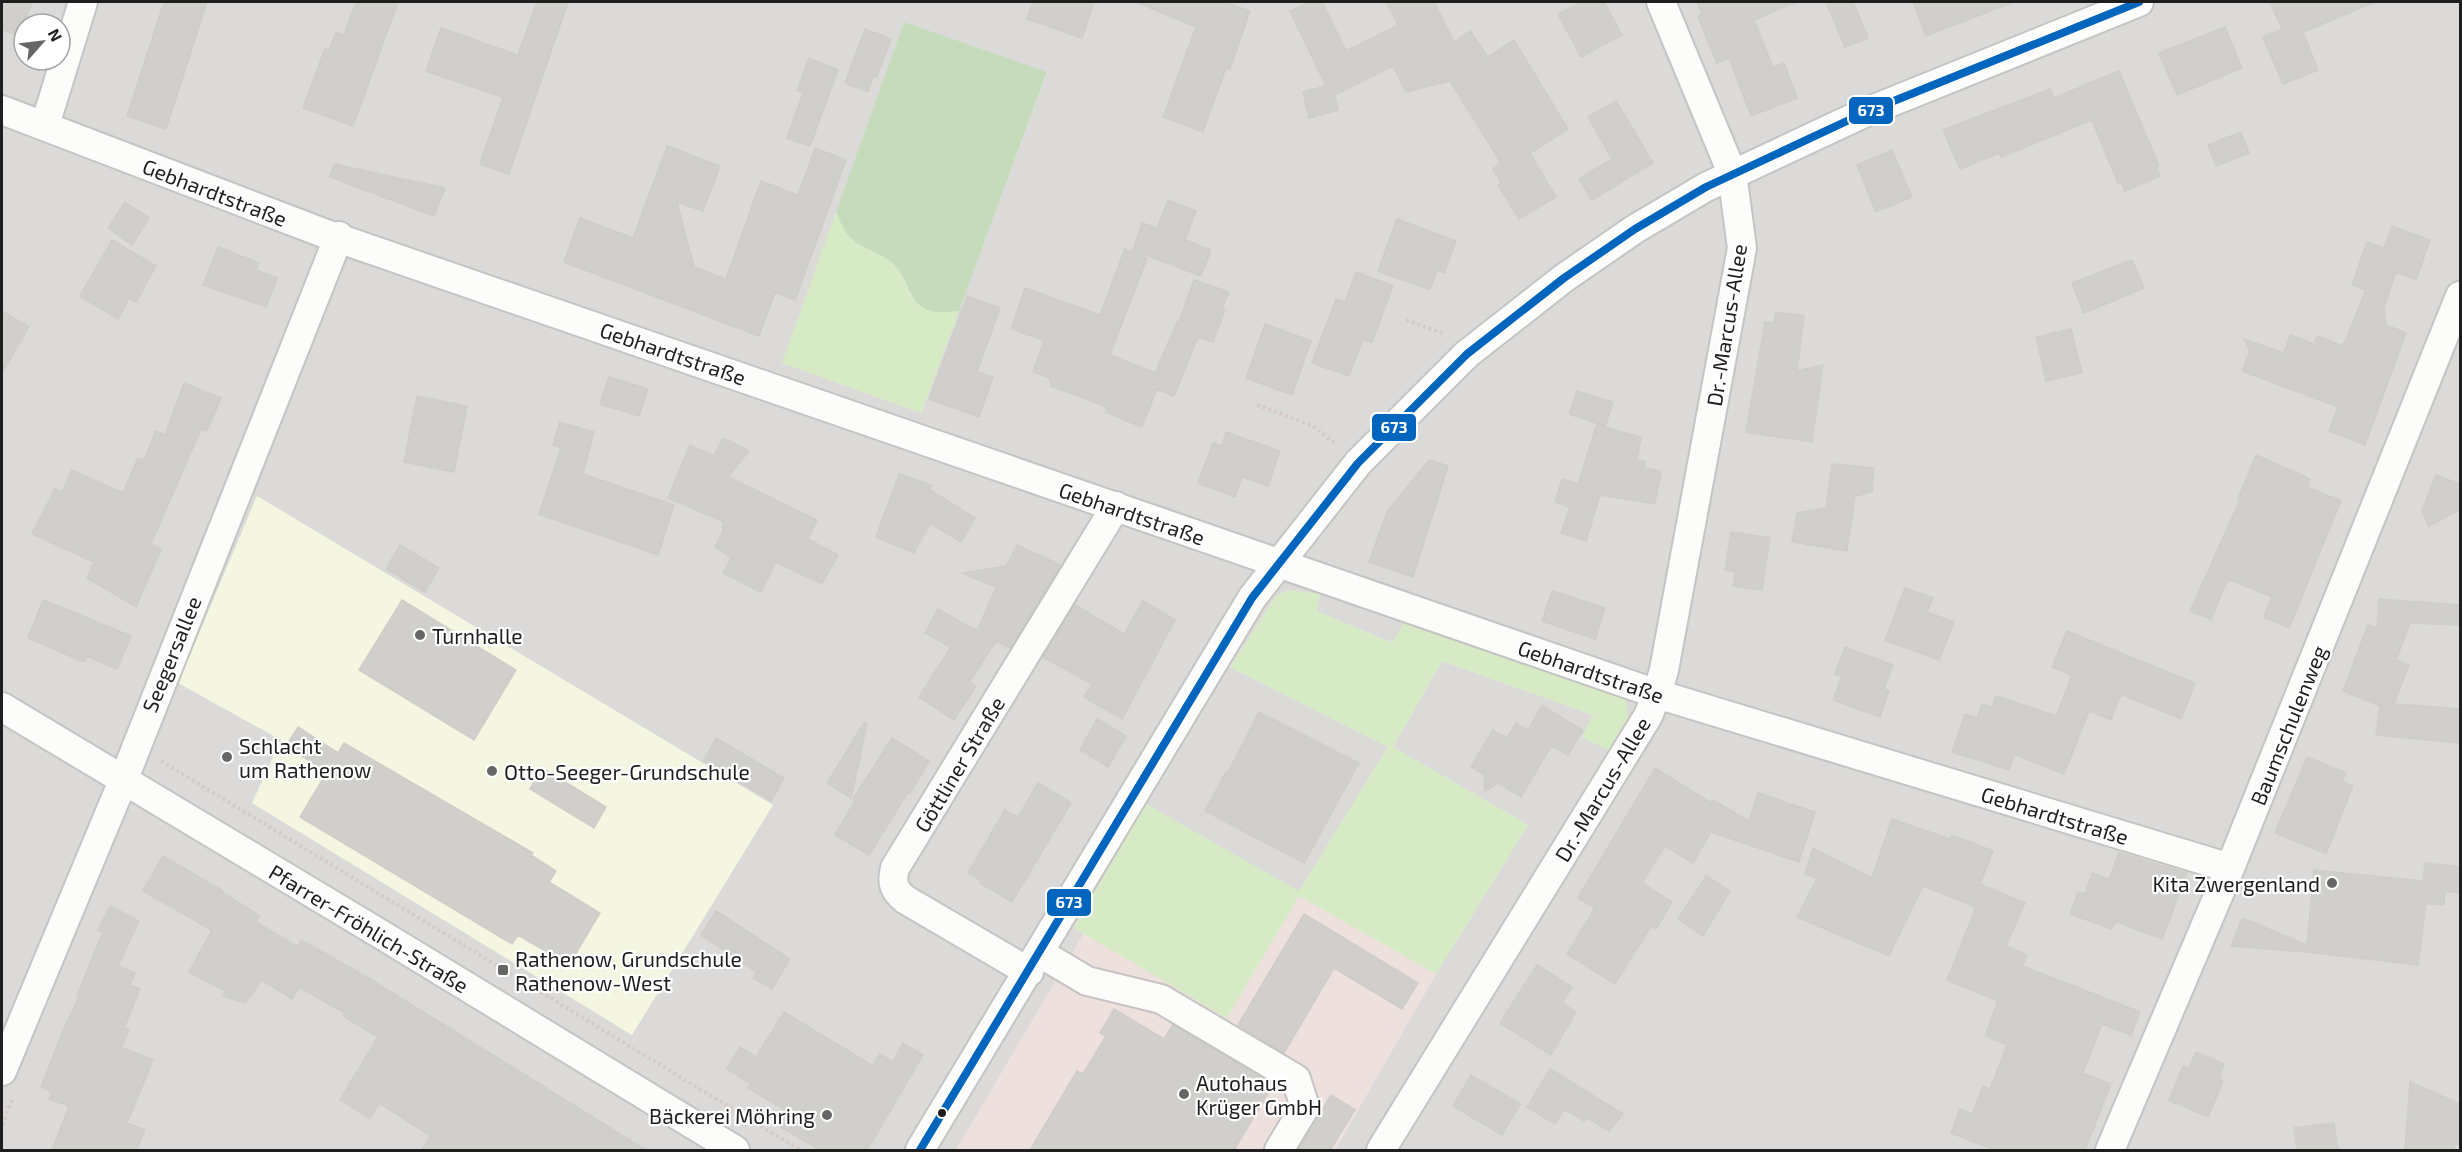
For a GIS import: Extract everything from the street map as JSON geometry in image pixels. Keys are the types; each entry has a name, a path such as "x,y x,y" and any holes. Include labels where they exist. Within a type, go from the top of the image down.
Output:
{"street":[{"path":"45,125 83,2"},
{"name":"Dr.-Marcus-Allee","path":"1381,1150 1648,716 1658,694 1742,248 1732,173 1661,2"},
{"path":"920,1150 1252,598 1358,463 1467,354 1564,278 1635,229 1732,173 1864,112 2139,2"},
{"name":"Gebhardtstraße","path":"2,110 326,234 339,236 903,434 1658,694 2230,868"},
{"name":"Seegersallee","path":"2,1071 123,781 339,236"},
{"name":"Baumschulenweg","path":"2110,1150 2230,868 2460,297"},
{"name":"Göttliner Straße","path":"1035,962 906,900 894,887 892,878 895,868 1116,506"},
{"name":"Pfarrer-Fröhlich-Straße","path":"2,707 735,1150"},
{"path":"1035,962 1087,981 1161,999 1296,1079 1305,1107 1279,1150"}],"path":[{"path":"1406,320 1446,335"},
{"path":"1257,405 1313,426 1337,444"},
{"path":"136,744 800,1150"}],"shaded area":[{"path":"2,2 2460,2 2460,1150 1335,1150 1436,974 1528,825 1393,747 1442,661 1593,715 1629,723 1406,621 1393,643 1316,611 1320,594 1289,590 1277,595 1230,667 1388,747 1299,892 1146,804 1074,928 1084,933 956,1150 2,1150","holes":["904,22 1047,73 921,413 783,363"]},
{"name":"Otto-Seeger-Grundschule","path":"257,496 773,805 632,1035 252,803 281,740 178,683"},
{"path":"1299,896 1436,974 1335,1150 956,1150 1084,933 1227,1017"}],"green space":[{"path":"904,22 1047,72 959,311 935,312 917,303 897,268 886,258 855,242 844,228 836,212"},
{"path":"836,212 855,241 894,264 917,303 930,310 959,311 921,413 782,363"},
{"path":"1289,590 1320,594 1317,611 1392,643 1406,620 1625,698 1629,723 1612,752 1582,737 1593,715 1442,661 1393,747 1528,825 1436,974 1299,896 1227,1018 1074,928 1146,804 1299,891 1388,747 1230,667 1277,595"}],"building":[{"path":"2,2 32,2 28,12 12,12 12,33 2,29"},
{"path":"164,2 207,2 166,129 127,116"},
{"path":"356,2 398,2 353,126 303,108 325,49 329,50 336,32 344,35"},
{"path":"537,2 568,2 509,174 480,164 503,97 426,71 441,28 518,55"},
{"path":"1033,2 1094,2 1082,38 1027,19"},
{"path":"1136,2 1223,2 1250,11 1230,69 1226,68 1203,132 1163,117 1196,27"},
{"path":"1310,2 1322,2 1346,51 1398,25 1386,2 1434,2 1454,42 1470,31 1488,57 1514,40 1568,129 1530,153 1556,197 1519,219 1498,185 1501,183 1493,169 1501,163 1450,81 1406,92 1393,66 1335,95 1338,110 1309,118 1303,92 1326,86 1290,11"},
{"path":"1582,2 1604,2 1622,35 1581,57 1558,14"},
{"path":"1697,2 1796,2 1754,20 1773,67 1784,63 1797,98 1751,116 1729,58 1717,63 1698,16 1702,14"},
{"path":"1826,2 1853,2 1868,38 1845,47"},
{"path":"1913,2 2010,2 2011,3 1926,36"},
{"path":"2270,2 2375,2 2303,32 2318,70 2283,84 2263,37 2282,29"},
{"path":"2225,27 2242,68 2177,95 2159,53"},
{"path":"865,29 891,39 877,77 873,76 868,92 845,83"},
{"path":"809,58 838,70 810,146 787,138 803,93 797,91"},
{"path":"2119,71 2159,166 2156,167 2160,176 2125,191 2121,181 2118,183 2092,120 2001,157 1999,153 1960,169 1943,130 2050,89 2054,98"},
{"path":"1616,101 1653,163 1592,200 1579,179 1612,159 1588,117"},
{"path":"2241,132 2249,153 2216,166 2208,145"},
{"path":"667,146 720,166 703,211 677,202 694,267 726,279 761,181 798,195 815,148 846,160 795,300 775,292 759,336 564,262 580,218 633,238"},
{"path":"1892,150 1912,197 1876,212 1857,165"},
{"path":"334,164 445,188 434,216 330,177"},
{"path":"1168,200 1196,211 1185,240 1211,250 1201,276 1133,250 1142,223 1157,228"},
{"path":"125,202 149,218 132,245 108,228"},
{"path":"1397,219 1456,241 1444,273 1437,270 1430,290 1378,271"},
{"path":"2392,226 2430,240 2416,280 2396,272 2384,307 2386,325 2406,333 2365,445 2329,431 2338,407 2242,371 2250,351 2244,339 2284,353 2290,335 2314,344 2317,336 2343,346 2366,290 2352,285 2367,242 2384,248"},
{"path":"112,240 156,266 136,302 129,298 118,319 80,296"},
{"path":"218,247 259,263 256,270 277,278 266,307 203,285"},
{"path":"1125,249 1147,258 1110,355 1155,373 1177,322 1179,322 1194,280 1229,292 1213,342 1198,337 1174,396 1157,389 1142,427 1105,412 1107,407 1051,386 1050,378 1033,372 1044,340 1011,329 1025,288 1100,315"},
{"path":"2132,260 2144,288 2084,313 2072,283"},
{"path":"1356,272 1393,286 1372,342 1363,339 1349,376 1312,363 1336,299 1345,302"},
{"path":"967,296 1000,308 977,372 993,377 979,417 929,399"},
{"path":"2,311 29,327 2,373"},
{"path":"1776,312 1804,316 1797,371 1823,365 1812,442 1746,432 1765,322 1774,323"},
{"path":"1265,324 1311,341 1292,395 1246,378"},
{"path":"2071,329 2082,373 2046,381 2036,337"},
{"path":"609,377 648,389 639,416 600,404"},
{"path":"184,383 221,398 207,431 201,429 151,544 161,549 136,607 87,578 94,562 32,534 55,489 62,492 72,470 123,493 138,458 144,460 156,431 165,435"},
{"path":"1577,391 1613,402 1605,427 1641,437 1637,460 1645,461 1644,468 1661,471 1655,504 1600,495 1586,541 1561,533 1570,507 1555,502 1562,479 1578,484 1597,424 1605,426 1569,414"},
{"path":"417,396 467,406 454,472 404,462"},
{"path":"560,422 594,432 583,474 674,505 658,555 539,514 561,448 553,445"},
{"path":"1226,432 1280,451 1268,486 1242,477 1235,497 1198,483 1213,443 1222,446"},
{"path":"723,438 749,451 728,477 817,520 808,539 838,555 822,584 776,562 761,592 723,573 731,558 715,547 724,529 722,528 724,522 668,498 690,445 714,456"},
{"path":"2256,455 2310,479 2307,487 2341,501 2289,628 2264,617 2272,597 2228,579 2211,619 2190,611 2240,500 2238,499"},
{"path":"1429,460 1448,466 1413,577 1369,562 1387,512"},
{"path":"1832,464 1874,468 1872,492 1855,496 1847,551 1792,542 1797,513 1826,508"},
{"path":"899,474 932,485 930,490 975,518 961,542 930,523 914,553 876,537"},
{"path":"2436,475 2460,484 2460,510 2429,526 2422,511"},
{"path":"1731,532 1770,538 1762,590 1733,586 1735,572 1725,570"},
{"path":"400,545 439,568 425,592 386,569"},
{"path":"1017,545 1061,565 1010,648 996,641 969,682 976,686 954,720 919,697 951,647 925,633 938,609 977,631 996,587 962,573 1006,566"},
{"path":"1905,588 1933,598 1927,612 1954,622 1939,660 1885,640"},
{"path":"1552,591 1605,608 1595,639 1542,621"},
{"path":"2379,599 2460,605 2460,625 2410,623 2396,660 2409,665 2394,704 2460,709 2460,743 2376,735 2380,706 2343,691 2368,625 2377,628"},
{"path":"43,600 131,636 117,669 87,656 84,662 28,638"},
{"name":"Turnhalle","path":"402,600 516,670 474,740 359,670"},
{"path":"1143,601 1175,620 1122,719 1084,697 1092,684 1043,657 1075,605 1124,634"},
{"path":"2067,631 2195,683 2181,719 2121,694 2111,720 2089,711 2064,774 2014,754 2009,770 1952,752 1965,714 1977,718 1982,704 1992,707 1996,696 2056,716 2072,675 2052,667"},
{"path":"1845,647 1893,665 1884,689 1889,691 1880,717 1833,700 1842,676 1835,674"},
{"path":"1542,706 1583,730 1568,755 1551,746 1521,797 1498,783 1485,791 1484,775 1471,767 1493,730 1507,738 1516,723 1528,730"},
{"path":"1259,712 1359,763 1304,863 1205,811 1226,772 1228,773"},
{"path":"1097,719 1126,736 1108,767 1080,750"},
{"path":"864,723 867,724 851,798 827,783"},
{"path":"298,727 338,753 344,743 533,853 531,855 556,871 549,882 600,913 569,965 518,935 512,944 300,817 327,772 286,746"},
{"path":"716,738 784,778 771,801 704,761"},
{"path":"892,738 929,761 869,855 835,835 855,801 853,799"},
{"path":"2307,757 2346,773 2342,781 2353,786 2326,854 2275,833"},
{"path":"542,768 606,807 594,828 530,789"},
{"path":"1655,768 1711,803 1713,800 1749,821 1758,793 1815,812 1799,862 1711,832 1693,863 1665,846 1642,883 1672,902 1656,929 1651,926 1615,984 1567,954 1595,908 1578,898"},
{"path":"1038,783 1071,803 1012,902 968,873 1005,810 1018,817"},
{"path":"1892,819 1950,839 1952,835 1993,851 1980,884 2025,903 2006,946 2027,955 2023,966 2140,1012 2131,1035 2102,1024 2083,1073 2111,1084 2085,1150 1995,1150 1951,1133 1960,1109 1972,1114 1983,1086 1990,1089 2007,1045 1985,1036 1998,1001 1947,980 1976,907 1923,886 1889,956 1797,917 1817,878 1805,874 1813,848 1872,878"},
{"path":"2119,853 2187,873 2162,939 2115,921 2112,929 2070,914 2078,892 2085,894 2092,873 2109,879"},
{"path":"163,856 260,916 256,922 298,947 301,940 367,977 646,1150 422,1150 431,1136 379,1103 370,1118 340,1100 378,1037 343,1016 345,1013 299,987 292,999 262,980 245,1003 223,996 225,991 189,972 212,930 143,891"},
{"path":"2425,863 2460,867 2460,893 2445,891 2444,905 2426,904 2418,965 2231,946 2242,918 2307,945 2314,870 2423,881"},
{"path":"1706,876 1730,891 1703,936 1678,919"},
{"path":"110,906 139,921 118,966 135,973 130,985 140,989 124,1028 129,1030 121,1047 153,1060 127,1123 145,1130 137,1150 52,1150 69,1106 49,1099 52,1092 41,1087 79,997 77,996 103,932 98,930"},
{"path":"716,911 790,959 772,989 753,978 756,972 701,935"},
{"path":"1304,914 1418,983 1402,1009 1334,968 1284,1053 1238,1025"},
{"path":"1537,965 1572,987 1562,1003 1576,1012 1551,1055 1500,1023"},
{"path":"1114,1009 1164,1039 1173,1025 1273,1085 1234,1150 1030,1150 1077,1071 1083,1074 1106,1036 1100,1033"},
{"path":"784,1012 873,1066 880,1054 893,1062 903,1043 923,1055 867,1150 820,1150 779,1126 787,1111 748,1088 751,1084 727,1069 740,1047 756,1057"},
{"path":"2196,1052 2224,1064 2219,1079 2223,1081 2208,1117 2169,1100 2183,1066 2189,1069"},
{"path":"1550,1069 1623,1114 1609,1131 1586,1117 1584,1121 1564,1109 1555,1124 1527,1107"},
{"path":"1471,1075 1520,1104 1502,1135 1453,1106"},
{"path":"2410,1082 2460,1104 2458,1144 2455,1143 2454,1150 2405,1150"},
{"path":"1331,1095 1355,1110 1330,1150 1298,1150"},
{"path":"2334,1123 2338,1150 2297,1150 2294,1128"}],"transit line":[{"name":"673","path":"920,1150 1252,598 1358,463 1467,354 1564,278 1635,229 1706,187 1864,113 2139,2"}],"place":[{"name":"Turnhalle","path":"420,635"},
{"name":"Schlacht um Rathenow","path":"227,757"},
{"name":"Otto-Seeger-Grundschule","path":"492,771"},
{"name":"Kita Zwergenland","path":"2332,883"},
{"name":"Rathenow, Grundschule Rathenow-West","path":"503,970"},
{"name":"Autohaus Krüger GmbH","path":"1184,1094"},
{"name":"Bäckerei Möhring","path":"827,1115"}]}
